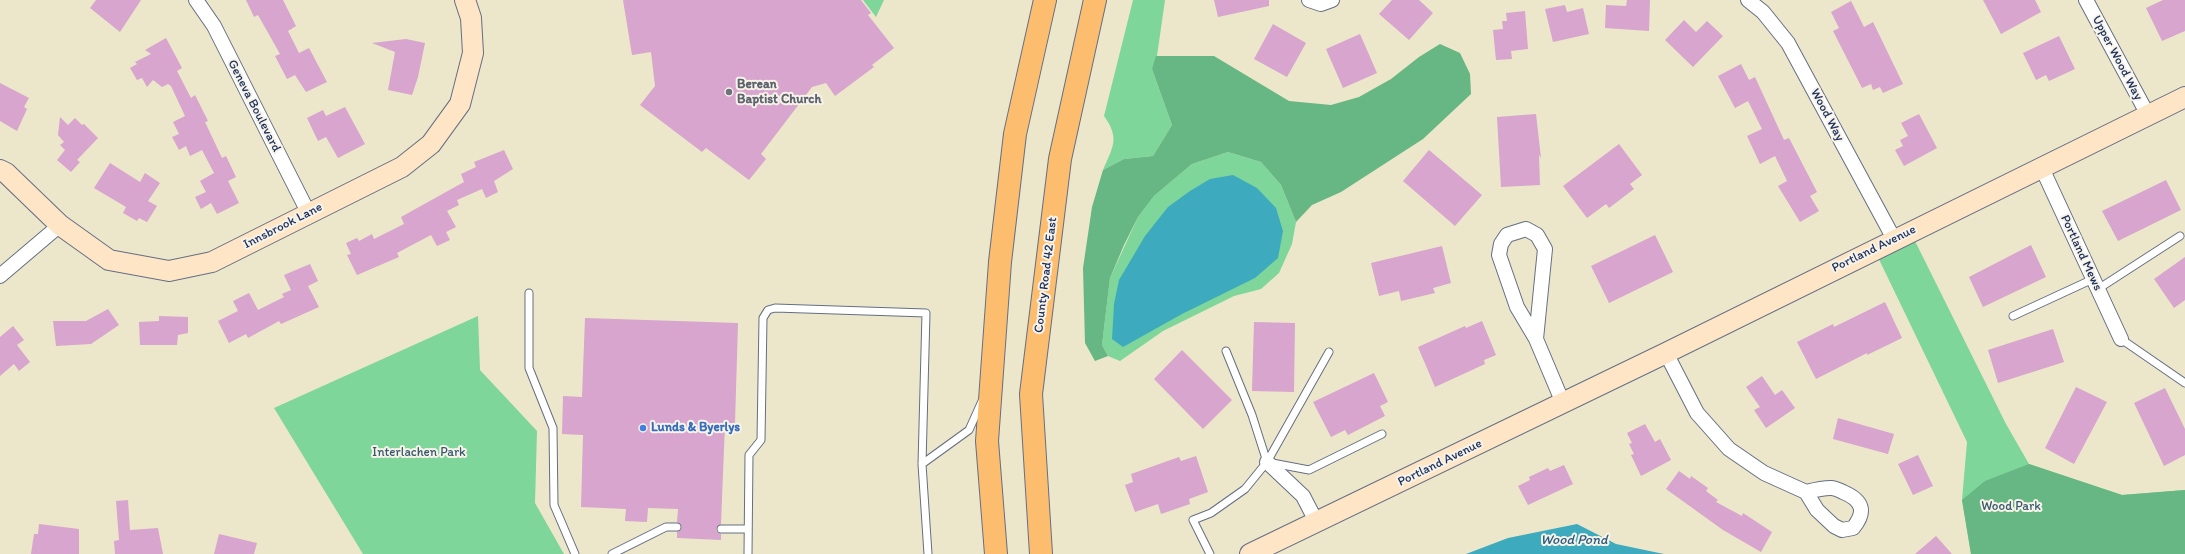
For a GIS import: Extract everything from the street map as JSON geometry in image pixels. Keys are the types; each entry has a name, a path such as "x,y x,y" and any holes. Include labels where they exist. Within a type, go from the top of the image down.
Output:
{"highway":[{"path":"996,554 988,441 1000,262 1015,134 1045,0"},
{"name":"County Road 42 East","path":"1042,548 1031,394 1060,159 1095,0"}],"street":[{"name":"Geneva Boulevard","path":"196,0 214,26 309,214"},
{"name":"Innsbrook Lane","path":"0,170 6,173 60,226 109,260 169,271 212,262 402,167 431,144 460,104 473,53 471,18 465,0"},
{"path":"1310,0 1320,4 1332,0"},
{"name":"Wood Way","path":"1748,0 1763,12 1788,43 1894,239"},
{"name":"Upper Wood Way","path":"2086,0 2148,116"},
{"name":"Portland Avenue","path":"1250,554 1317,523 1666,353 2041,166 2185,97"},
{"name":"Portland Mews","path":"2041,166 2121,339"},
{"path":"0,276 60,226"},
{"path":"1536,339 1545,249 1537,235 1526,228 1507,235 1501,244 1499,255 1517,308 1536,339 1563,403"},
{"path":"1666,353 1697,413 1730,449 1764,473 1806,492"},
{"path":"1267,462 1304,496 1317,523"}],"lane":[{"path":"2013,316 2096,284 2180,236"},
{"path":"529,294 529,368 552,428 554,505 574,548 575,554"},
{"path":"748,554 749,455 761,440 762,318 768,310 775,308 926,313 922,464 928,554"},
{"path":"2121,339 2185,383"},
{"path":"1226,351 1252,415 1267,462"},
{"path":"1210,554 1193,520 1211,513 1245,489 1267,462 1329,352"},
{"path":"922,464 969,430 992,377"},
{"path":"1267,462 1309,470 1382,434"},
{"path":"612,554 666,527 677,527"},
{"path":"721,529 748,528"}],"green space":[{"path":"863,0 884,0 876,17"},
{"path":"1133,0 1165,0 1157,56 1152,69 1172,125 1153,156 1124,159 1103,170 1110,155 1113,143 1112,130 1104,116"},
{"path":"1440,44 1460,53 1470,74 1471,94 1423,139 1341,192 1312,205 1296,222 1281,185 1261,162 1228,152 1192,164 1154,196 1138,217 1110,278 1102,345 1108,356 1095,361 1085,343 1083,268 1092,207 1103,170 1124,159 1153,156 1172,125 1152,69 1156,56 1214,56 1289,101 1331,105 1359,97 1391,79 1419,57"},
{"path":"1228,152 1261,162 1281,185 1296,222 1292,244 1279,273 1261,289 1234,296 1163,331 1120,361 1108,356 1102,345 1110,278 1138,217 1154,196 1192,164"},
{"name":"Wood Park","path":"1910,231 2006,424 2029,464 2122,495 2185,490 2185,554 1971,554 1962,500 1967,442 1874,249"},
{"name":"Interlachen Park","path":"478,316 480,370 537,431 535,503 564,554 363,554 274,408"},
{"path":"2029,464 2122,495 2185,490 2185,554 1971,554 1962,500 1985,481"}],"water":[{"path":"1233,175 1257,188 1276,208 1283,231 1278,258 1255,278 1182,314 1123,347 1112,339 1114,304 1119,280 1145,236 1168,207 1190,191 1210,179"},
{"name":"Wood Pond","path":"1577,524 1616,544 1664,554 1466,554 1508,538"}],"building":[{"path":"96,0 141,0 120,32 90,8"},
{"path":"246,0 283,0 296,26 288,31 299,53 309,48 327,82 306,92 295,75 287,79 275,56 280,54 258,15 254,17"},
{"name":"Berean Baptist Church","path":"623,0 861,0 871,13 868,15 894,48 872,65 874,67 835,96 826,83 812,87 761,154 766,159 749,180 706,148 702,152 640,105 655,86 651,52 632,55"},
{"path":"1214,0 1269,0 1269,6 1218,17"},
{"path":"1392,0 1419,0 1433,13 1409,40 1379,14"},
{"path":"1627,0 1650,0 1649,31 1605,28 1606,5 1626,6"},
{"path":"1983,0 2035,0 2041,12 2001,34"},
{"path":"2163,0 2185,0 2185,31 2162,41 2146,8"},
{"path":"1851,1 1864,27 1873,22 1903,84 1883,93 1880,87 1873,90 1871,84 1862,88 1833,31 1839,28 1831,12"},
{"path":"1565,5 1567,12 1583,8 1589,34 1553,42 1545,9"},
{"path":"1525,11 1528,49 1511,51 1512,59 1496,60 1493,30 1503,29 1502,21 1507,21 1506,13"},
{"path":"1684,20 1696,32 1707,21 1723,36 1693,67 1665,40"},
{"path":"1273,24 1306,43 1287,77 1254,59"},
{"path":"1360,34 1377,73 1343,88 1326,49"},
{"path":"2059,36 2075,69 2049,81 2046,75 2036,80 2023,53"},
{"path":"166,38 182,68 177,71 191,98 195,95 208,121 205,122 222,158 226,156 236,177 228,181 239,203 217,214 211,203 201,209 195,197 206,192 200,181 214,173 202,150 190,156 186,146 179,150 172,137 179,134 173,122 185,116 171,86 168,84 162,87 153,80 147,87 142,78 137,80 130,68 137,64 135,62 151,54 145,50"},
{"path":"406,39 425,43 418,77 412,95 388,90 395,52 372,43"},
{"path":"1741,64 1749,80 1755,77 1784,140 1789,138 1817,192 1810,196 1819,211 1800,222 1778,186 1787,181 1775,156 1760,164 1747,136 1762,129 1748,101 1735,108 1718,76"},
{"path":"0,83 29,98 24,107 27,109 17,131 0,121"},
{"path":"345,107 365,144 338,158 326,137 318,141 307,118 323,110 326,116"},
{"path":"1536,114 1541,158 1539,155 1540,185 1501,187 1497,117"},
{"path":"1919,114 1937,148 1904,166 1895,150 1903,146 1900,140 1908,136 1901,123"},
{"path":"60,117 68,125 75,118 82,125 84,124 98,138 77,160 80,162 71,172 57,160 65,150 60,145 64,142 58,135"},
{"path":"1619,144 1642,175 1630,184 1634,189 1609,208 1606,204 1587,218 1563,186"},
{"path":"504,150 513,169 494,181 498,192 486,198 482,189 457,200 459,205 447,211 456,227 446,232 450,240 437,246 431,235 397,253 399,257 357,275 347,255 351,254 346,243 357,238 359,241 372,234 374,239 404,224 401,217 464,182 461,174 476,167 474,162"},
{"path":"1429,150 1482,195 1455,226 1403,181"},
{"path":"110,163 140,182 145,173 160,183 148,201 157,206 147,222 139,218 137,221 123,213 126,207 94,188"},
{"path":"2166,180 2181,210 2118,241 2102,211"},
{"path":"1655,235 1673,272 1609,303 1591,266"},
{"path":"2031,245 2046,277 1983,307 1969,277"},
{"path":"1442,246 1451,283 1433,288 1435,293 1401,301 1399,291 1379,296 1371,263"},
{"path":"2185,257 2185,300 2174,308 2154,279"},
{"path":"310,264 318,281 308,286 319,307 281,324 279,321 248,338 246,334 229,343 218,321 238,311 233,301 249,293 258,310 284,297 282,294 291,290 284,275"},
{"path":"1885,302 1902,338 1867,355 1867,353 1816,379 1797,342 1833,324 1834,327"},
{"path":"108,309 119,325 91,344 56,346 53,321 86,321"},
{"path":"159,316 188,317 188,333 178,335 177,345 140,345 139,322 159,321"},
{"name":"Lunds & Byerlys","path":"585,318 738,323 735,423 725,423 721,524 716,529 717,532 721,534 721,540 677,538 677,532 682,527 677,522 678,509 648,508 647,522 625,521 626,509 581,507 583,435 562,434 563,396 582,397"},
{"path":"1482,321 1496,355 1484,360 1485,364 1435,387 1418,347 1465,326 1466,328"},
{"path":"1254,322 1295,323 1294,392 1252,391"},
{"path":"13,326 24,340 17,345 30,362 19,371 14,364 0,376 0,337"},
{"path":"2053,329 2064,362 1998,383 1988,350"},
{"path":"1182,350 1232,400 1203,429 1154,379"},
{"path":"1374,373 1388,402 1380,406 1385,416 1348,435 1345,430 1331,437 1313,402"},
{"path":"1762,376 1775,395 1782,390 1795,408 1766,428 1754,410 1760,407 1746,387"},
{"path":"2076,387 2107,402 2074,464 2045,448"},
{"path":"2165,388 2185,429 2185,455 2164,466 2134,403"},
{"path":"1838,418 1894,434 1888,454 1833,439"},
{"path":"1645,424 1655,442 1660,439 1671,460 1641,476 1631,455 1634,454 1629,444 1632,443 1627,433"},
{"path":"1918,455 1933,486 1913,495 1898,464"},
{"path":"1196,456 1208,492 1189,499 1190,504 1161,514 1158,504 1135,512 1125,485 1133,482 1131,474 1179,457 1181,461"},
{"path":"1564,465 1573,484 1528,505 1518,486 1530,480 1529,477 1548,468 1550,471"},
{"path":"1679,471 1690,479 1691,476 1708,488 1706,491 1718,500 1716,502 1742,516 1743,513 1772,532 1761,552 1723,530 1666,489"},
{"path":"128,500 130,530 158,528 163,554 115,554 114,541 119,540 116,501"},
{"path":"39,524 79,529 79,554 31,554 34,534 38,534"},
{"path":"219,534 257,543 254,554 214,554"},
{"path":"1936,536 1952,554 1915,554"}],"place":[{"name":"Berean Baptist Church","path":"729,92"},
{"name":"Lunds & Byerlys","path":"643,428"}]}
